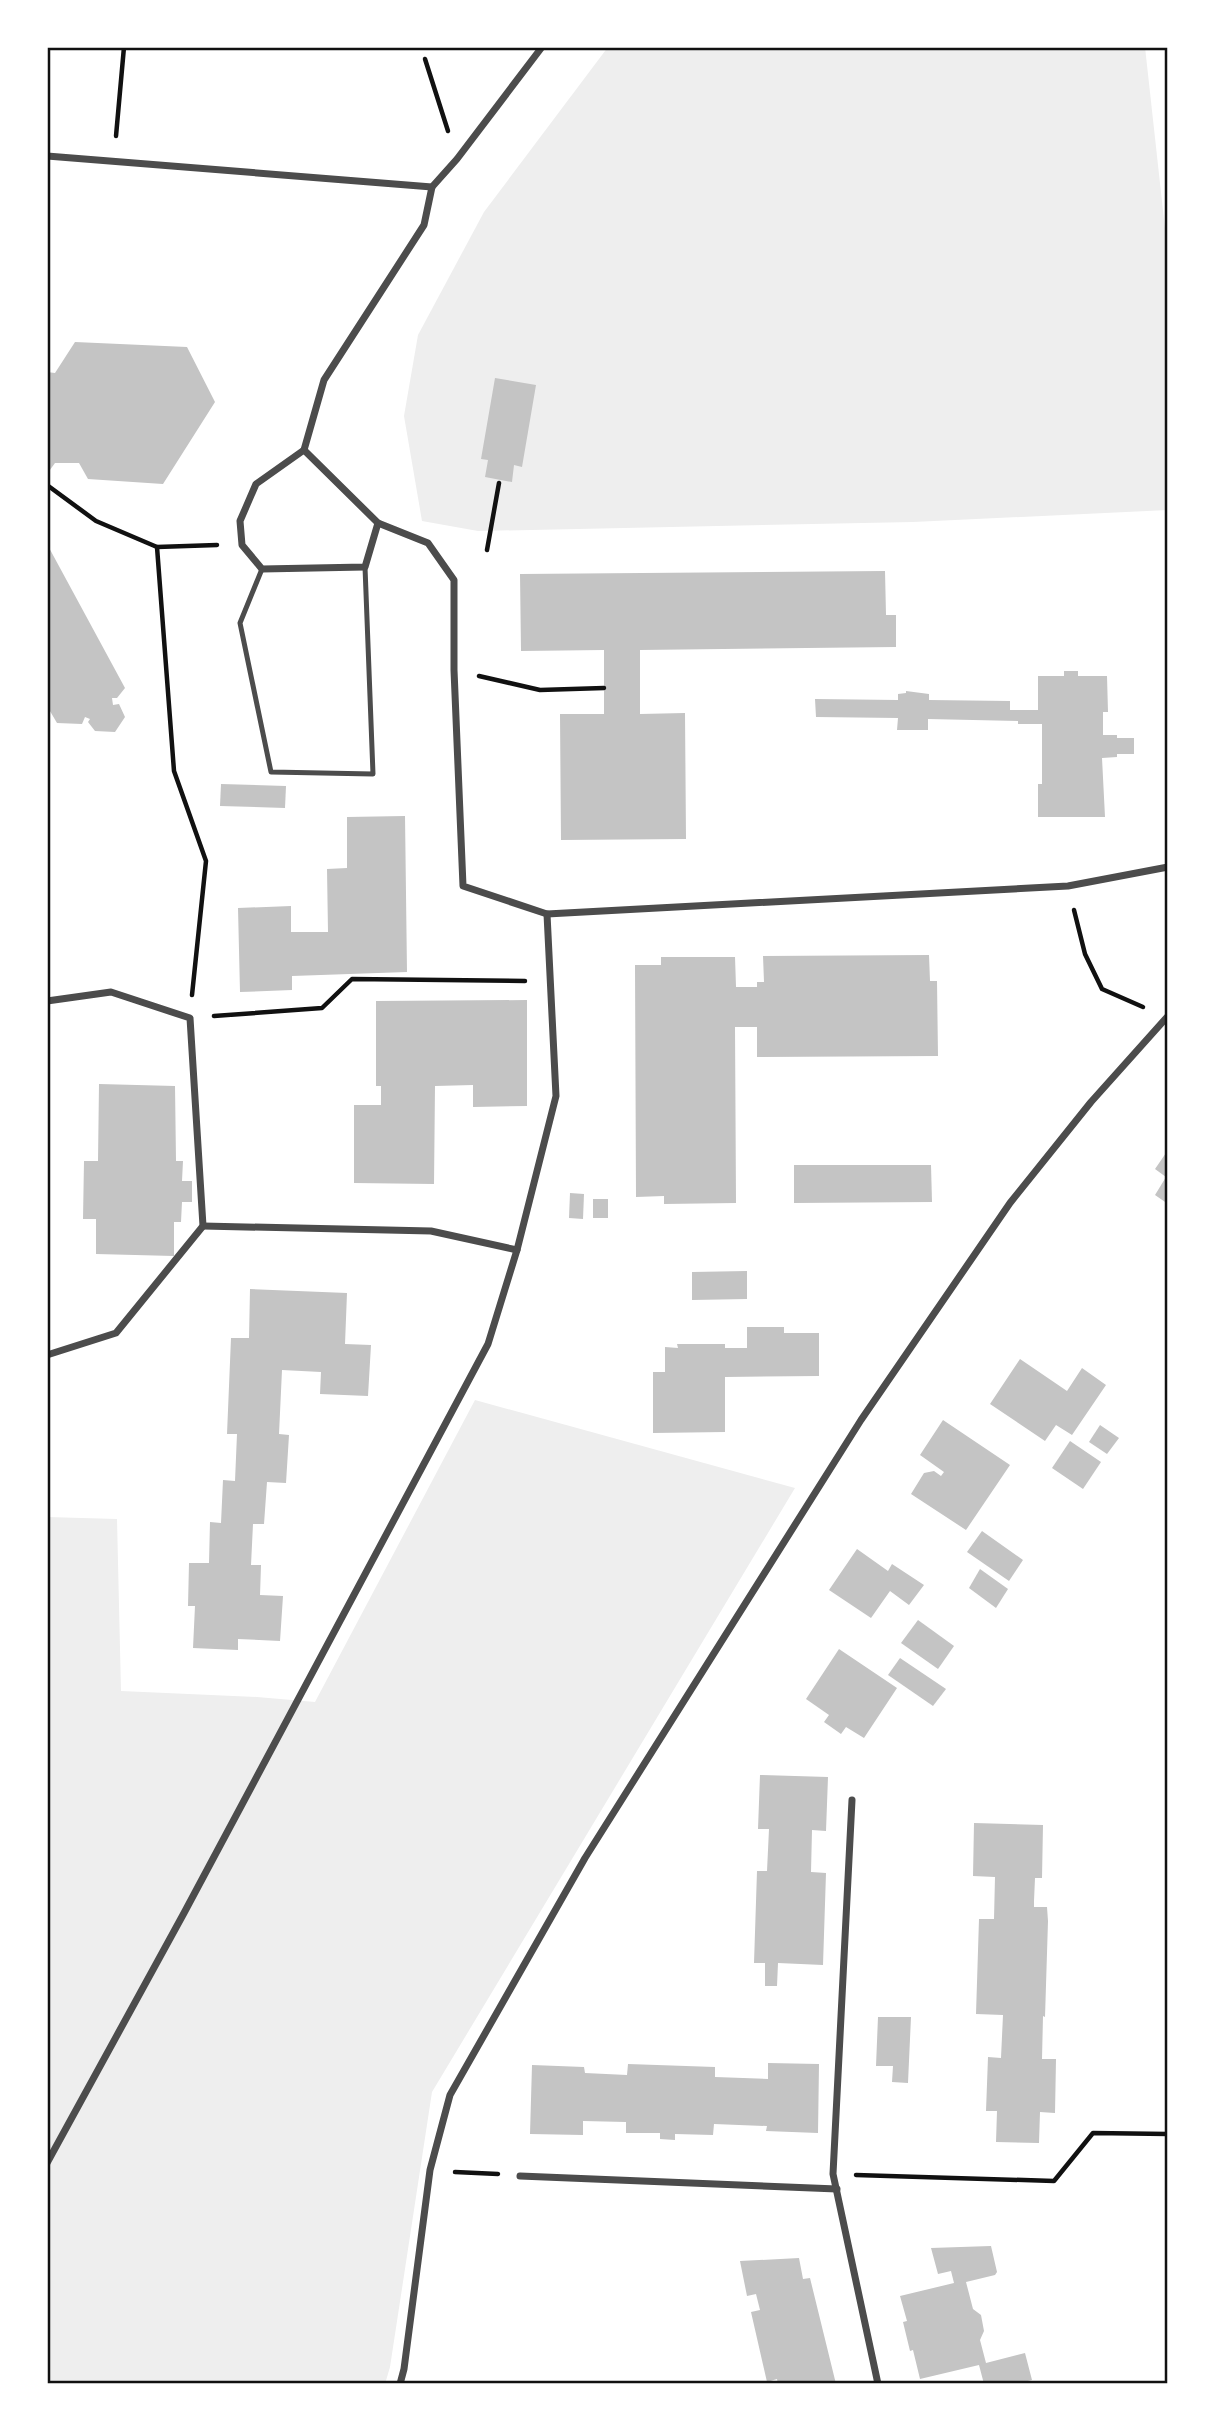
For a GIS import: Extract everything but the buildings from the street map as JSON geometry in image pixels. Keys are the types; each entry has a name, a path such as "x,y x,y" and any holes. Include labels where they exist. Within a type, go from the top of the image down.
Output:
{"street":[{"path":"378,523 365,567 262,569 242,545 240,522 256,484 304,450 324,380 424,225 432,187 457,159 542,47"},
{"path":"47,156 432,187"},
{"path":"304,450 378,523 428,543 454,580 454,670 463,886 547,914 1068,886 1168,867"},
{"path":"47,2163 488,1344 517,1250 556,1096 547,914"},
{"path":"47,1002 111,992 190,1018 203,1226 116,1333 47,1355"},
{"path":"400,2384 430,2170 450,2095 585,1858 862,1420 1010,1203 1091,1102 1167,1017"},
{"path":"203,1226 431,1231 517,1250"},
{"path":"852,1800 833,2174 878,2384"},
{"path":"520,2176 837,2189"}],"lane":[{"path":"262,569 240,623 271,772 373,774 365,567"}],"path":[{"path":"114,162 124,47"},
{"path":"425,59 457,159"},
{"path":"487,551 499,483"},
{"path":"47,485 96,522 157,547 242,545"},
{"path":"157,547 174,771 206,861 190,1018 322,1008 352,979 549,981"},
{"path":"454,670 540,690 604,688"},
{"path":"1068,886 1085,954 1102,989 1167,1017"},
{"path":"833,2174 1054,2181 1093,2133 1168,2134"},
{"path":"430,2170 520,2176"}],"shaded area":[{"path":"608,47 1145,47 1168,256 1168,510 913,522 478,531 422,521 404,416 418,335 484,212"},
{"path":"475,1400 795,1488 432,2092 390,2367 385,2384 47,2384 47,1517 117,1519 121,1691 315,1702"}]}
